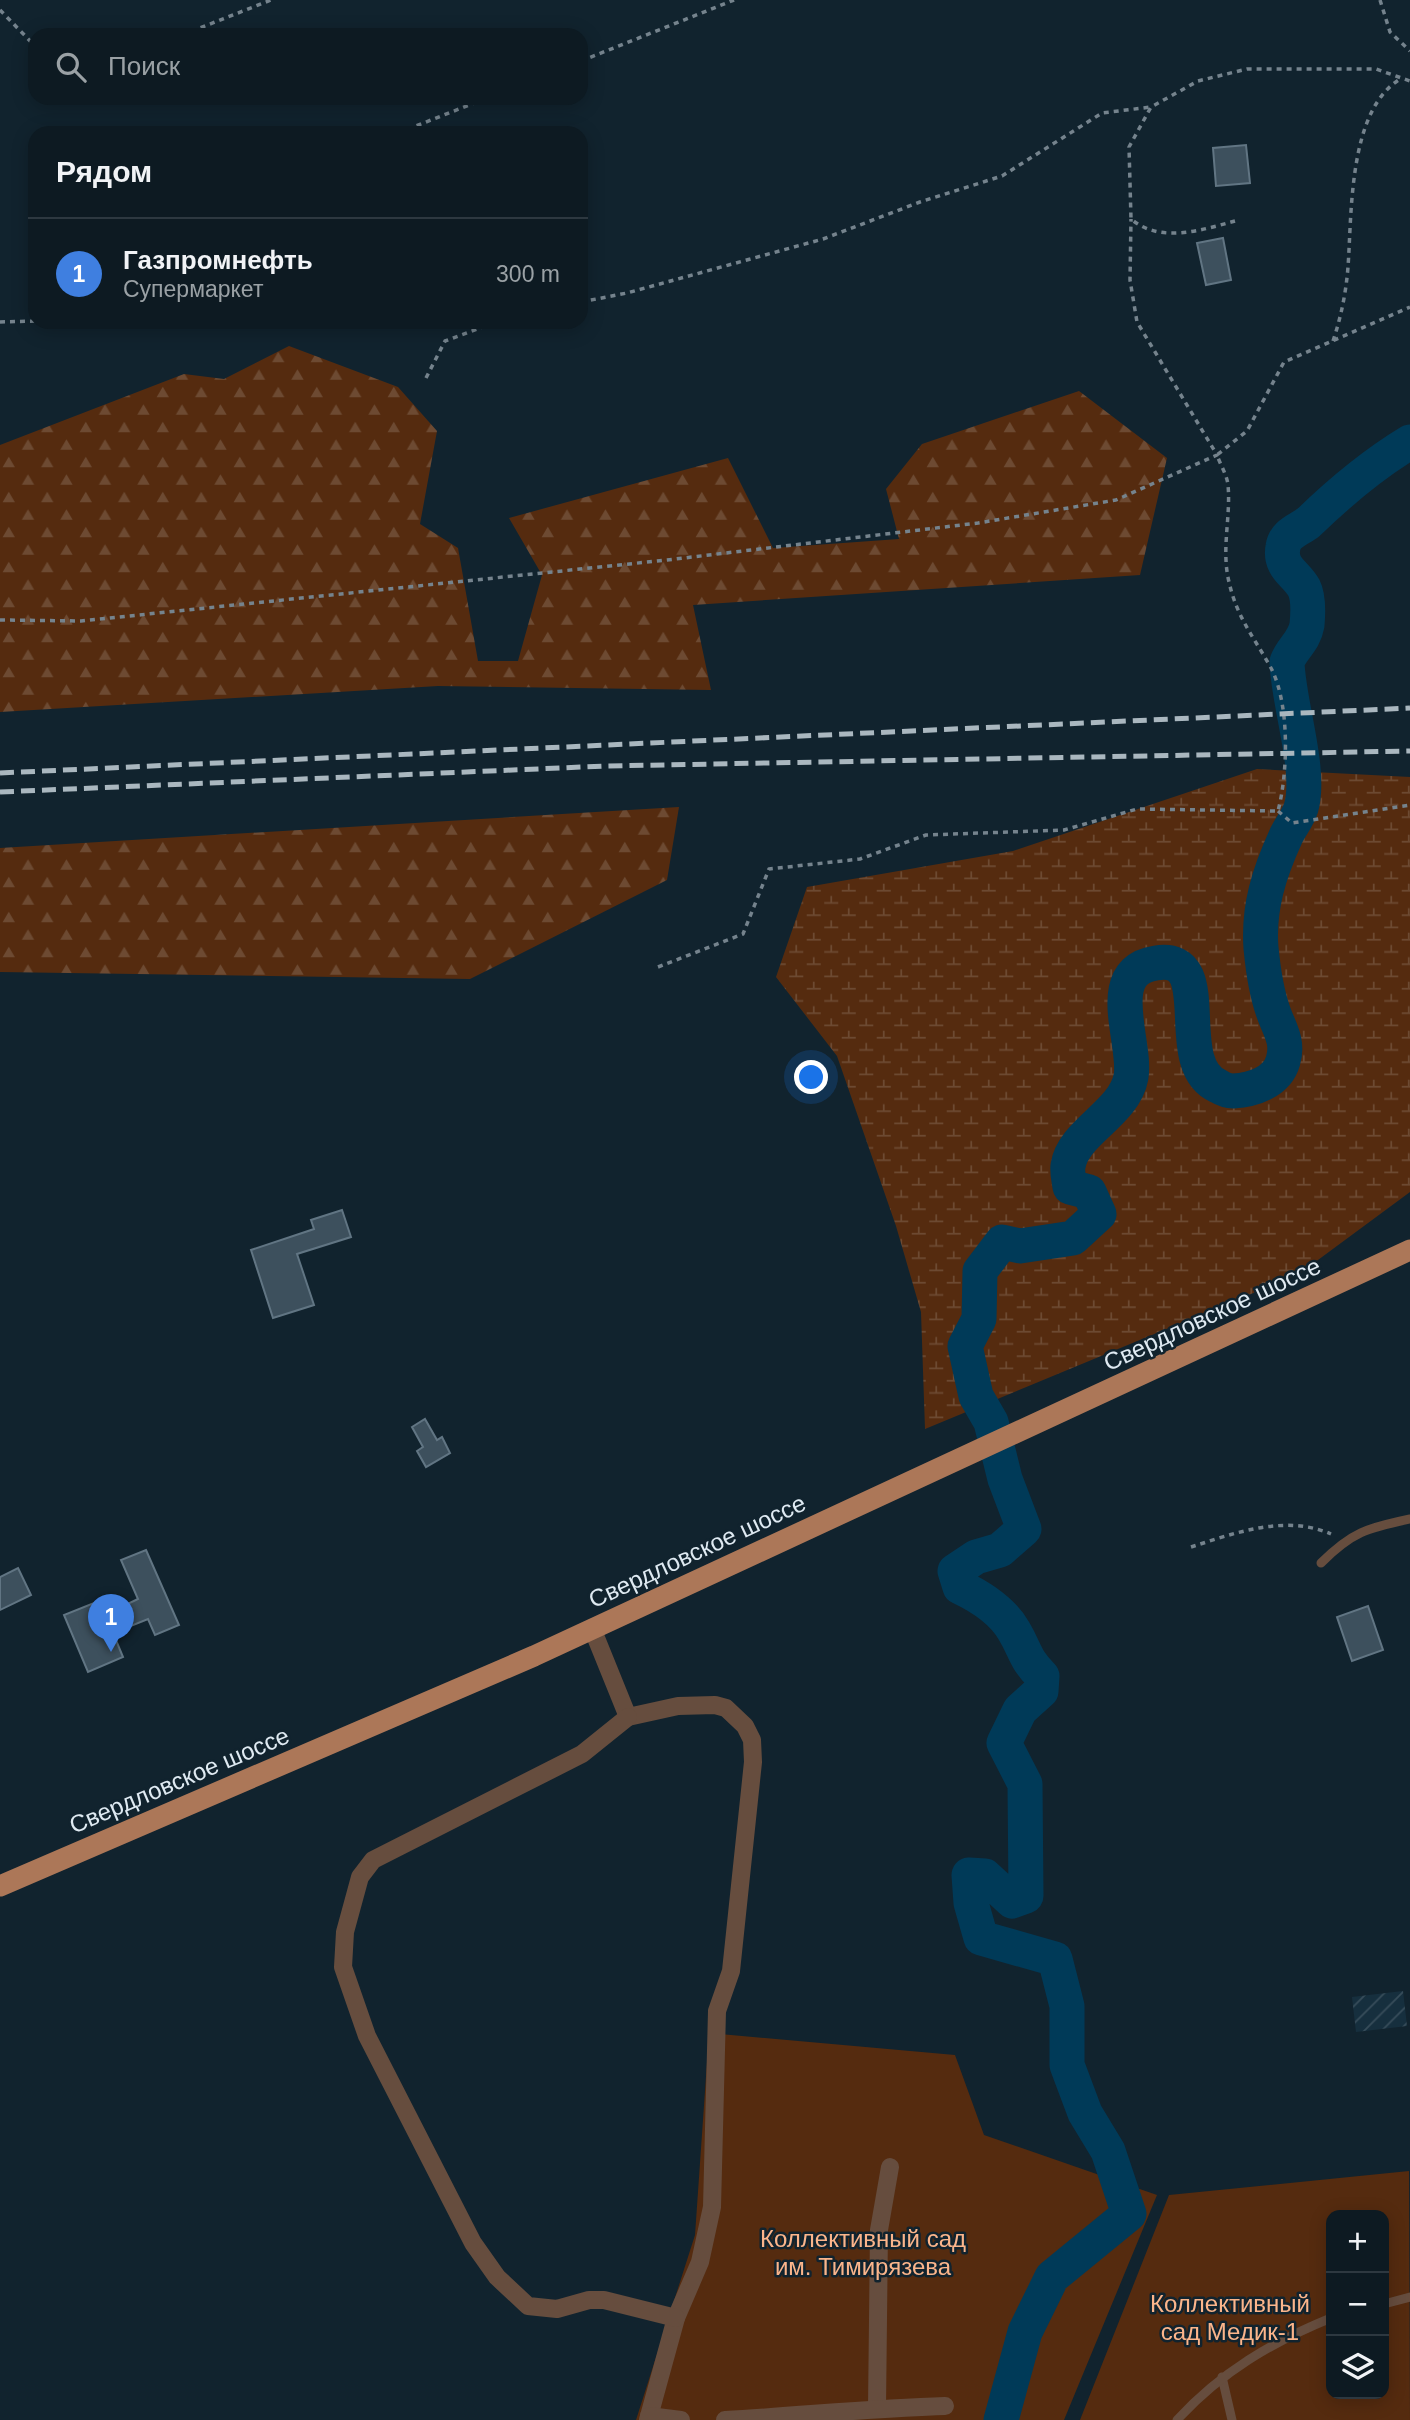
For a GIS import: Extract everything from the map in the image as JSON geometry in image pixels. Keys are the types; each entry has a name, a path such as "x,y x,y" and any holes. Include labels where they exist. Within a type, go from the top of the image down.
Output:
{"main road":[{"name":"Свердловское шоссе","path":"0,1886 521,1661 1410,1250"}],"street":[{"path":"592,1628 628,1717"},
{"path":"676,2318 604,2300 589,2300 557,2309 528,2306 516,2298 473,2243 367,2036 343,1968 345,1932 360,1877 373,1860 582,1754 628,1717 678,1706 715,1704 736,1716 751,1740 753,1762 731,1970 717,2011 712,2207 700,2262 676,2318 649,2418 681,2420"},
{"path":"877,2408 879,2230 890,2167"},
{"path":"725,2420 843,2417 877,2408 946,2406"}],"lane":[{"path":"1321,1563 1344,1540 1369,1528 1410,1519"},
{"path":"1389,2303 1410,2297"},
{"path":"1177,2420 1222,2377 1257,2353 1326,2320"},
{"path":"1222,2377 1232,2420"}],"path":[{"path":"200,28 271,0"},
{"path":"588,58 734,0"},
{"path":"1380,0 1391,32 1410,51"},
{"path":"0,9 28,39"},
{"path":"588,301 627,293 823,239 920,202 1002,176 1102,113 1152,107 1198,81 1247,69 1376,69 1410,80"},
{"path":"1333,341 1341,316 1348,268 1354,170 1363,137 1385,87 1402,78"},
{"path":"416,126 468,105"},
{"path":"1152,107 1129,147 1130,280 1137,322 1217,455 1228,483 1225,557 1229,583 1251,639 1271,668 1280,700 1286,781 1278,811"},
{"path":"1131,219 1141,228 1158,233 1190,233 1235,221"},
{"path":"0,620 81,621 654,561 978,523 1116,500 1217,455 1247,431 1284,362 1410,307"},
{"path":"0,322 28,321"},
{"path":"426,377 445,341 477,329"},
{"path":"658,967 743,934 769,869 860,859 926,835 1064,831 1137,808 1278,811 1292,823 1410,805"},
{"path":"1191,1547 1249,1529 1295,1525 1321,1530 1344,1540"}],"shaded area":[{"path":"1403,1991 1407,2026 1356,2032 1352,1997"}],"green space":[{"path":"289,346 398,387 437,431 420,524 458,548 478,661 518,661 542,575 509,518 728,458 773,548 899,539 886,489 922,444 1079,391 1167,458 1140,575 693,605 711,690 438,686 0,712 0,445 184,374 224,379"},
{"path":"1257,769 1410,777 1410,1192 1299,1274 925,1429 921,1312 896,1226 837,1056 776,977 807,887 1013,851"},
{"path":"679,807 667,880 470,979 0,972 0,848"},
{"name":"Коллективный сад им. Тимирязева","path":"709,2033 955,2055 984,2135 1157,2195 1064,2420 636,2420 695,2235"},
{"name":"Коллективный сад Медик-1","path":"1409,2171 1410,2420 1080,2420 1169,2195"}],"building":[{"path":"1246,145 1250,183 1216,186 1213,148"},
{"path":"1223,238 1231,280 1206,285 1197,243"},
{"path":"342,1210 351,1237 297,1254 314,1305 273,1318 251,1250 314,1229 311,1220"},
{"path":"425,1419 437,1440 442,1437 450,1453 426,1467 417,1451 423,1447 412,1427"},
{"path":"146,1550 179,1625 155,1635 148,1619 113,1633 123,1657 88,1672 64,1615 99,1601 105,1615 138,1599 121,1560"},
{"path":"18,1568 31,1595 0,1610 0,1577"},
{"path":"1368,1606 1383,1650 1352,1661 1337,1617"}],"waterway":[{"path":"1001,2420 1025,2332 1052,2277 1129,2214 1108,2151 1085,2113 1067,2065 1067,2006 1055,1959 981,1938 971,1903 969,1875 985,1876 1012,1901 1026,1896 1025,1784 1004,1743 1020,1710 1041,1691 1042,1676 1028,1659 1014,1631 1003,1617 983,1600 960,1587 955,1571 976,1557 1000,1550 1024,1529 1005,1479 991,1422 976,1396 965,1346 979,1319 980,1271 1002,1242 1020,1246 1073,1238 1099,1214 1089,1192 1070,1187 1068,1166 1079,1143 1119,1102 1131,1077 1126,993 1130,979 1139,969 1156,963 1175,964 1186,975 1191,991 1196,1056 1204,1074 1218,1086 1231,1091 1248,1089 1263,1084 1280,1068 1285,1054 1284,1041 1265,980 1261,919 1274,863 1300,812 1304,793 1302,756 1287,662 1305,631 1308,611 1306,592 1283,560 1284,542 1357,479 1410,442"}],"railway":[{"path":"0,773 1410,708"},
{"path":"0,792 606,766 1410,751"}],"place":[{"name":"Газпромнефть","path":"111,1652"}]}
